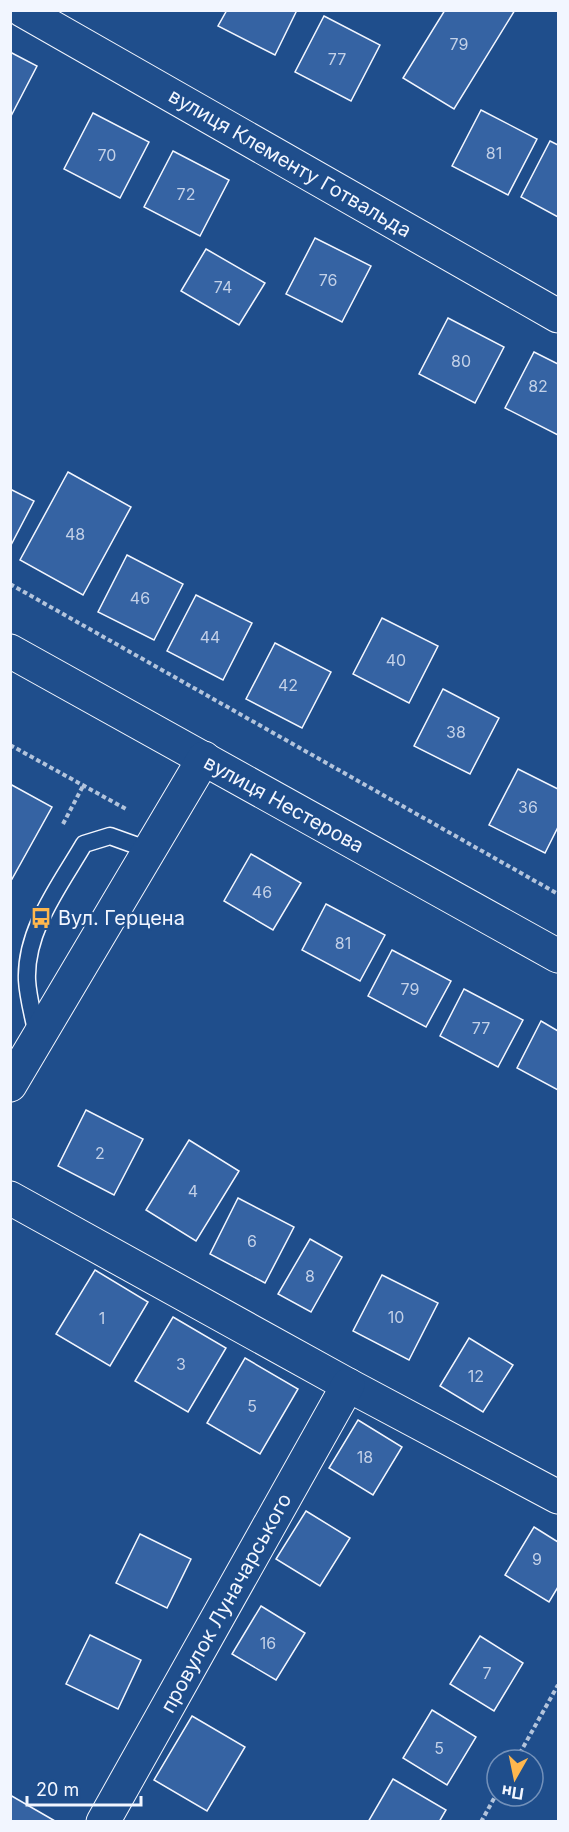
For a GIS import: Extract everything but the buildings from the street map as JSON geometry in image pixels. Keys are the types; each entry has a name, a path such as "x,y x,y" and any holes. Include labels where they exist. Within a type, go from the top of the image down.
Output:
{"street":[{"name":"вулиця Клементу Готвальда","path":"22,10 558,316"},
{"name":"вулиця Нестерова","path":"10,651 558,956"},
{"path":"10,1086 204,758"},
{"path":"10,1198 348,1385 558,1497"},
{"name":"провулок Луначарського","path":"103,1821 348,1385"}],"lane":[{"path":"37,1040 27,980 30,946 41,918 84,844 110,836 154,840"}],"path":[{"path":"10,584 558,894"},
{"path":"10,745 84,784 154,840"},
{"path":"523,1748 558,1684"}],"place":[{"name":"Вул. Герцена","path":"41,918"}]}
